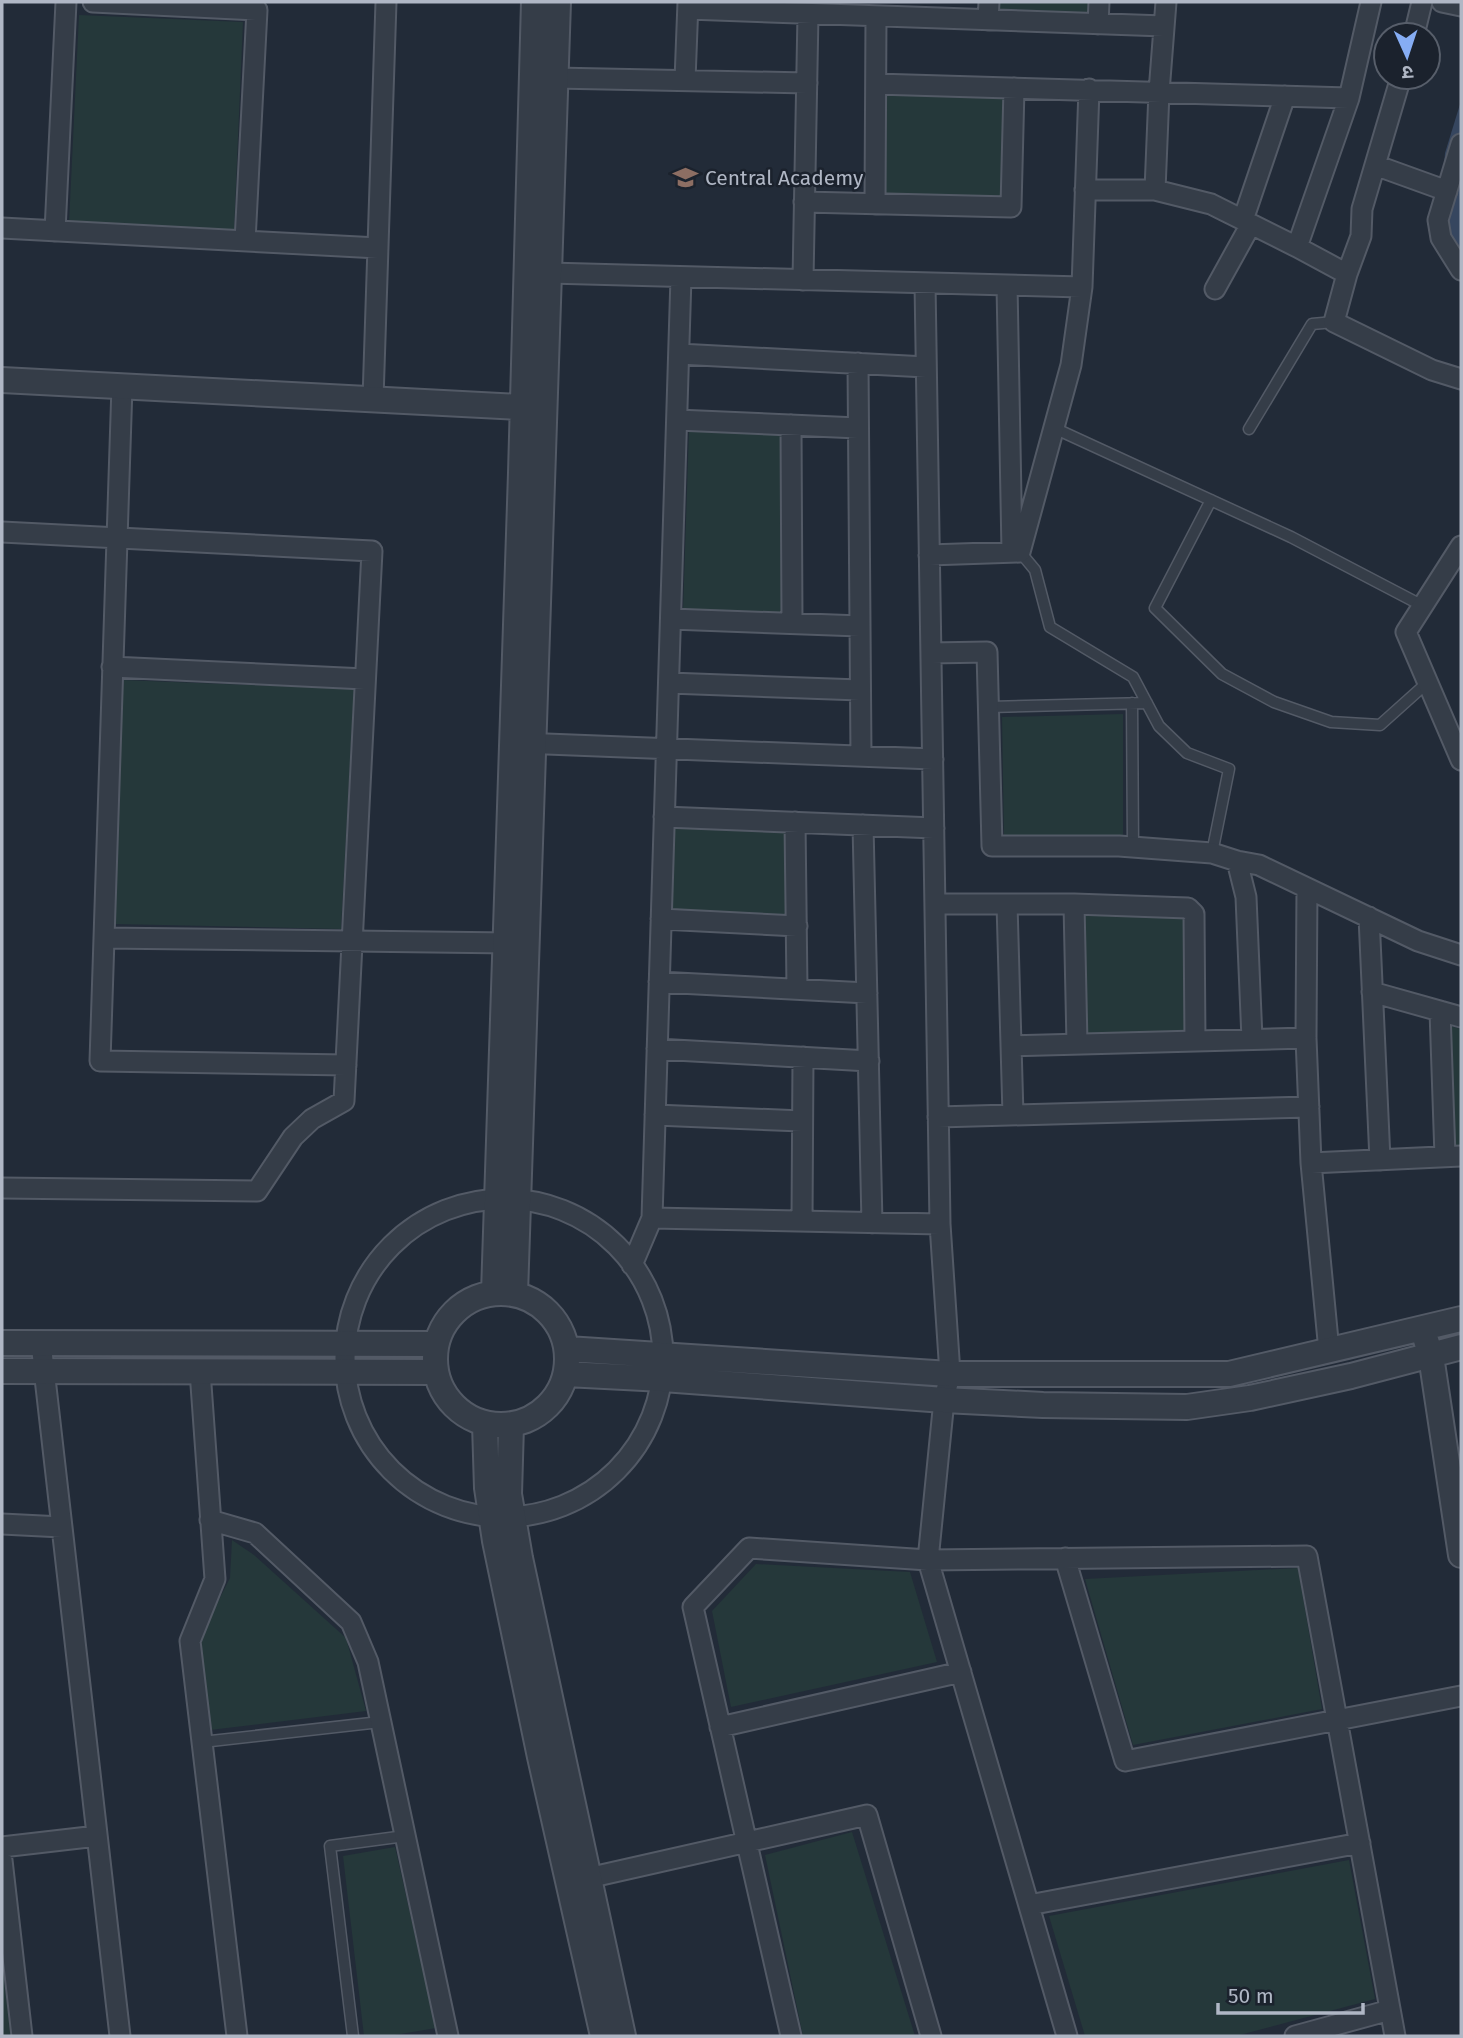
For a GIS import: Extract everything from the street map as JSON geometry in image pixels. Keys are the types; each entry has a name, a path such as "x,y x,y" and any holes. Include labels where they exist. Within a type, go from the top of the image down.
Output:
{"street":[{"path":"55,231 66,2"},
{"path":"93,2 257,10 245,242"},
{"path":"373,399 386,2"},
{"path":"504,1294 534,407 534,2"},
{"path":"534,407 549,273 558,2"},
{"path":"1098,24 1099,2"},
{"path":"1155,190 1158,92 1166,2"},
{"path":"1297,247 1349,98 1371,2"},
{"path":"1417,21 1422,2"},
{"path":"1442,2 1461,6"},
{"path":"685,80 688,5 876,16 919,10 989,11 1098,24 1164,26"},
{"path":"803,279 808,14"},
{"path":"875,204 876,16"},
{"path":"555,78 807,83"},
{"path":"876,84 1349,98"},
{"path":"804,202 1011,207 1014,88"},
{"path":"1016,552 1071,365 1082,286 1088,89"},
{"path":"1397,91 1362,209 1361,236 1334,322 1432,370 1461,379"},
{"path":"1215,289 1247,222 1285,96"},
{"path":"1461,144 1438,220 1441,238 1461,270"},
{"path":"1375,165 1447,191"},
{"path":"1085,190 1155,190 1210,204 1347,274"},
{"path":"2,228 378,248"},
{"path":"549,273 1082,286"},
{"path":"632,1265 652,1218 681,276"},
{"path":"925,282 940,1224 950,1374 944,1400 928,1560 1067,2036"},
{"path":"1007,285 1016,552"},
{"path":"679,354 926,367"},
{"path":"858,363 861,756"},
{"path":"2,380 534,407"},
{"path":"121,386 100,1061 346,1065"},
{"path":"677,420 858,428"},
{"path":"791,425 792,623"},
{"path":"2,531 372,551 344,1101 312,1119 293,1138 257,1191 2,1188"},
{"path":"1461,546 1406,632 1461,760"},
{"path":"929,555 1016,552"},
{"path":"671,620 860,626"},
{"path":"931,653 987,652 992,846 1133,847 1212,853 1259,865 1418,941 1461,955"},
{"path":"113,667 365,679"},
{"path":"669,683 860,690"},
{"path":"523,743 933,759"},
{"path":"664,817 934,828"},
{"path":"795,822 797,989"},
{"path":"863,825 872,1223"},
{"path":"1237,861 1246,897 1252,1039"},
{"path":"1307,888 1306,1038 1311,1163 1329,1351"},
{"path":"935,904 1074,904 1188,908 1194,914 1195,1041"},
{"path":"1007,904 1013,1115"},
{"path":"1074,904 1077,1044"},
{"path":"1369,917 1380,1160"},
{"path":"661,919 797,926"},
{"path":"104,938 516,943"},
{"path":"659,982 867,993"},
{"path":"1372,992 1461,1017"},
{"path":"1311,1163 1453,1156 1440,1011"},
{"path":"1011,1046 1306,1038"},
{"path":"657,1049 869,1061"},
{"path":"802,1221 803,1057"},
{"path":"939,1117 1309,1107"},
{"path":"655,1115 802,1121"},
{"path":"507,1199 555,1207 590,1223 622,1250 632,1265 651,1294 668,1354 663,1379 641,1441 609,1479 573,1502 539,1514 502,1517 453,1509 420,1494 386,1466 369,1442 354,1413 345,1372 345,1343 355,1302 380,1258 413,1228 452,1208 507,1199"},
{"path":"652,1218 940,1224"},
{"path":"504,1294 527,1298 550,1313 562,1332 567,1349 566,1374 547,1407 525,1421 511,1425 485,1424 453,1406 439,1384 436,1344 440,1332 454,1312 478,1297 504,1294"},
{"path":"567,1349 950,1374 1229,1374 1461,1319"},
{"path":"1423,1329 1431,1356 1457,1503 1461,1555"},
{"path":"2,1343 436,1344"},
{"path":"41,1343 120,2036"},
{"path":"566,1374 944,1400 1043,1405 1186,1407 1250,1398 1461,1347"},
{"path":"2,1371 436,1372"},
{"path":"200,1371 215,1579 190,1641 237,2036"},
{"path":"485,1424 487,1488 502,1517 623,2036"},
{"path":"511,1425 509,1494 502,1517 540,1757 603,2036"},
{"path":"210,1520 255,1533 351,1622 368,1662 448,2036"},
{"path":"2,1524 62,1527"},
{"path":"791,2036 693,1607 749,1548 928,1560 1307,1556 1395,2036"},
{"path":"1065,1558 1125,1761 1461,1696"},
{"path":"720,1727 961,1672"},
{"path":"588,1878 867,1815 931,2036"},
{"path":"2,1847 97,1836"},
{"path":"1029,1905 1360,1843"},
{"path":"2,1860 5,1918 22,2036"},
{"path":"1295,2036 1391,2010"}],"lane":[{"path":"1249,429 1312,324 1334,322"},
{"path":"1054,428 1291,537 1423,606"},
{"path":"1211,500 1156,608 1222,674 1274,702 1331,722 1380,725 1429,682"},
{"path":"1016,552 1035,570 1050,627 1133,677 1159,726 1187,753 1229,769 1212,853"},
{"path":"1132,703 1133,847"},
{"path":"989,707 1147,703"},
{"path":"202,1742 380,1721"},
{"path":"353,2036 330,1846 405,1836"}],"shaded area":[{"path":"998,2 1091,2 1090,14 997,10"},
{"path":"79,15 243,22 234,230 69,223"},
{"path":"885,92 1006,96 1003,198 881,194"},
{"path":"689,430 784,433 783,614 683,612"},
{"path":"122,680 354,689 341,929 115,924"},
{"path":"1123,714 1123,836 1004,838 1002,717"},
{"path":"674,824 791,829 791,921 672,915"},
{"path":"1083,911 1184,914 1188,1034 1086,1035"},
{"path":"1446,1025 1461,1029 1461,1147 1453,1148"},
{"path":"232,1540 254,1555 346,1638 366,1711 210,1730 200,1637 230,1578"},
{"path":"756,1564 910,1572 937,1662 731,1707 712,1611"},
{"path":"1298,1568 1322,1709 1133,1745 1085,1579"},
{"path":"852,1832 915,2036 803,2036 765,1855"},
{"path":"395,1847 436,2028 389,2036 364,2036 343,1856"},
{"path":"1349,1860 1375,1999 1236,2036 1085,2036 1049,1916"},
{"path":"2,1962 11,2036 2,2036"}],"water":[{"path":"1461,101 1461,266 1438,236 1445,153"}],"place":[{"name":"Central Academy","path":"685,178"}]}
